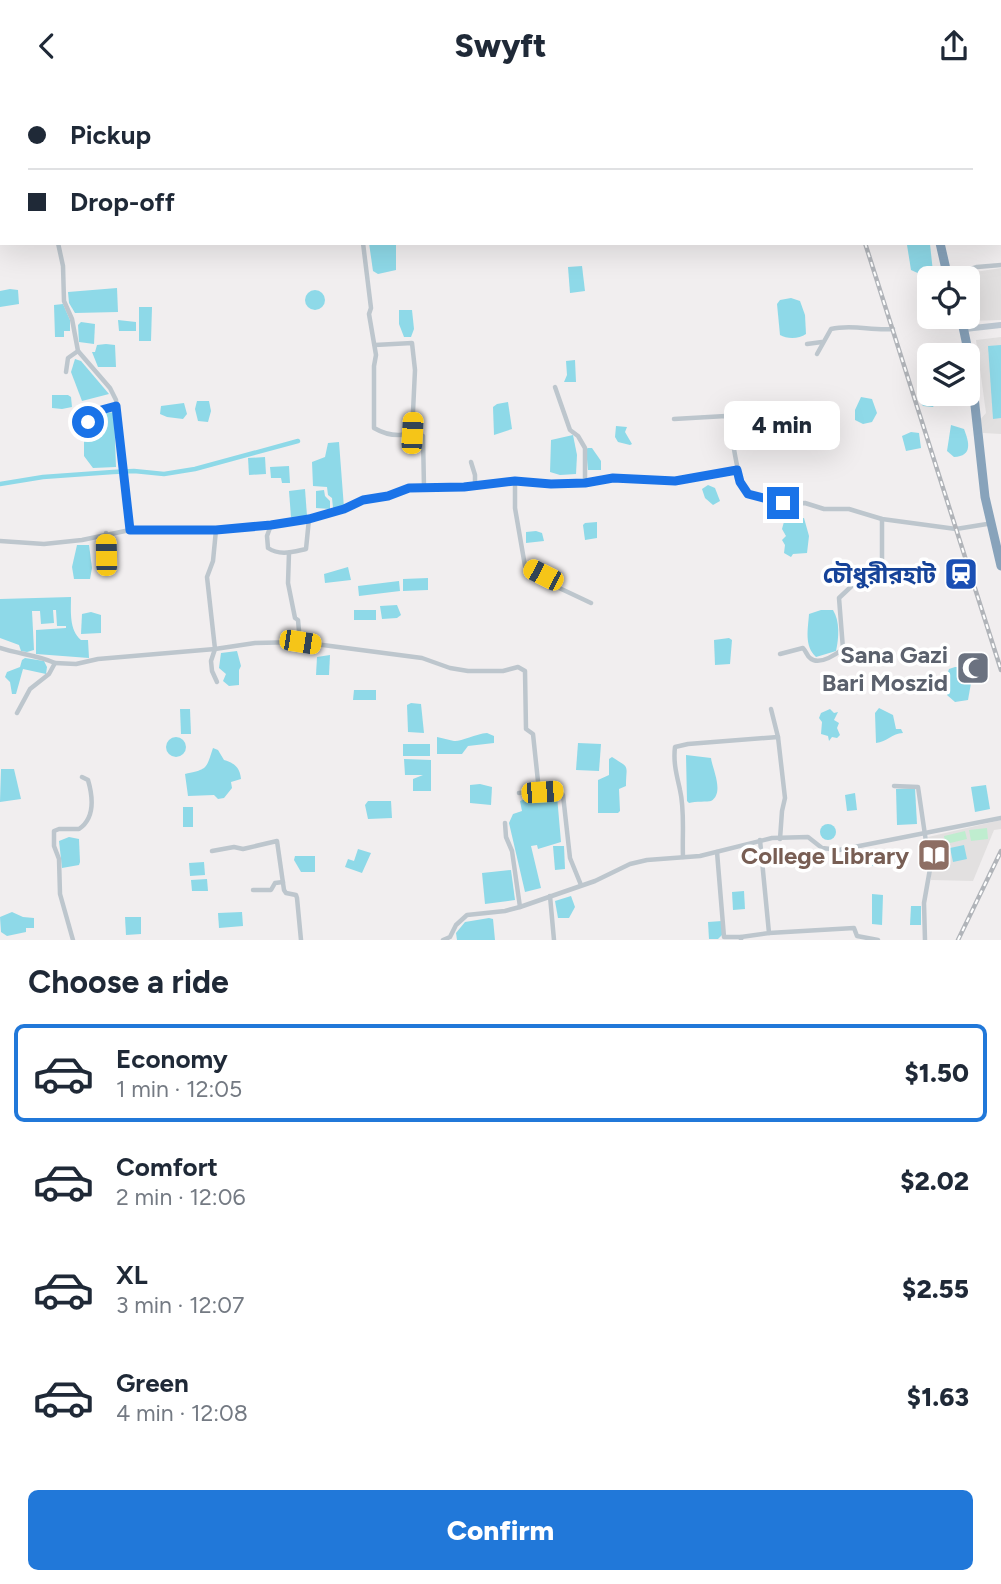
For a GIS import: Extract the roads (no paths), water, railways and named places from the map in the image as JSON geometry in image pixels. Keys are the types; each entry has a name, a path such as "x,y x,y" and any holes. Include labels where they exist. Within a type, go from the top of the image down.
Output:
{"highway":[{"path":"943,245 948,266"},
{"path":"965,329 985,497 1001,566"},
{"path":"972,406 979,480 1001,578"}],"street":[{"path":"58,245 63,266 64,302 72,319 78,351 110,388 116,400 130,530"},
{"path":"363,245 374,345 374,428 382,433 402,436 412,433 422,436 424,488"},
{"path":"980,267 1001,265"},
{"path":"980,327 1001,325"},
{"path":"817,354 831,329 893,329"},
{"path":"807,344 823,342"},
{"path":"374,345 412,343 415,370 412,433"},
{"path":"66,372 68,358 78,351"},
{"path":"555,387 570,430 578,436 585,448 585,483"},
{"path":"74,429 88,422 94,412 116,406"},
{"path":"674,419 726,416 740,482 748,494 783,503 806,503 824,509 849,509 882,519 956,529 987,524"},
{"path":"471,462 475,485"},
{"path":"0,541 44,544 82,540 130,530 216,530 271,525 309,519 344,509 363,500 388,496 409,488 515,481 585,483 613,478 675,481 737,470"},
{"path":"515,481 514,508 525,566 543,575 555,586 591,603"},
{"path":"271,525 267,536 268,548 276,553 289,553 306,549 309,519"},
{"path":"780,654 803,648 812,660 823,660 843,649 839,597 858,581 882,573 882,519"},
{"path":"216,530 213,561 207,577 215,649 211,661 217,682"},
{"path":"106,533 106,555"},
{"path":"289,553 288,583 295,618 298,620 300,642"},
{"path":"0,648 20,655 42,657 55,663 76,664 98,659 255,643 300,642 422,658 468,671 503,671 518,667 525,671 526,729 533,734 538,791"},
{"path":"17,713 30,689 49,674 55,663"},
{"path":"771,709 778,737 785,798 780,839"},
{"path":"682,857 682,811 674,761 675,747 778,737"},
{"path":"73,940 60,894 54,831 79,829 88,822 91,810 90,787 88,780 82,777"},
{"path":"894,786 918,787 930,873 924,903 925,940"},
{"path":"519,793 560,791 563,795 570,858 581,885"},
{"path":"443,940 450,937 456,925 467,915 520,907 638,862 661,857 700,856 760,840 808,838 822,848 834,850 924,835 1001,818"},
{"path":"505,823 520,907"},
{"path":"760,840 769,933"},
{"path":"212,851 234,847 243,849 277,842 286,893 296,895 297,898 301,940"},
{"path":"717,852 724,937 741,938 769,933 854,928 857,936 878,940"},
{"path":"253,890 271,890 275,883 283,882"},
{"path":"550,896 554,940"}],"water":[{"path":"369,245 396,245 396,270 378,274 373,271"},
{"path":"907,245 930,245 932,266 917,266 917,273 911,270"},
{"path":"582,266 585,291 570,293 568,267"},
{"path":"117,288 118,312 75,313 69,303 68,292"},
{"path":"18,290 19,304 0,307 0,291"},
{"path":"315,290 322,293 325,300 322,307 315,310 308,307 305,300 308,293"},
{"path":"791,298 800,301 805,315 806,334 797,338 780,335 777,304 780,300"},
{"path":"63,304 70,320 70,331 64,331 64,337 55,337 54,305"},
{"path":"139,307 152,307 151,341 139,341"},
{"path":"399,310 412,310 414,329 411,337 404,337 399,324"},
{"path":"118,320 136,322 136,331 119,331"},
{"path":"81,322 95,324 94,344 79,342 78,325"},
{"path":"97,345 115,345 116,367 98,367 92,352 95,352"},
{"path":"1001,345 1001,418 993,419 988,346"},
{"path":"75,359 81,361 109,394 82,401 71,372"},
{"path":"575,360 576,382 564,382 567,375 566,361"},
{"path":"52,395 68,395 71,397 72,407 52,408"},
{"path":"861,397 872,399 877,413 872,422 863,424 855,420 855,410"},
{"path":"197,401 209,401 211,411 208,422 198,421 195,409"},
{"path":"508,402 512,429 494,435 493,407"},
{"path":"184,403 187,414 183,419 160,414 161,406"},
{"path":"114,412 116,467 93,468 84,456 84,431 90,429 95,415"},
{"path":"951,425 964,429 967,439 967,451 960,456 954,457 947,451"},
{"path":"616,426 627,427 625,432 632,444 618,442 615,437"},
{"path":"911,432 919,433 921,448 906,451 902,436"},
{"path":"573,435 577,455 576,474 560,475 550,472 551,440"},
{"path":"339,442 344,508 333,508 327,487 313,486 312,462 325,457 328,443"},
{"path":"588,448 592,448 601,461 601,470 588,470"},
{"path":"265,457 266,474 249,475 248,458"},
{"path":"289,466 290,483 282,483 281,478 271,478 270,467"},
{"path":"708,485 715,488 720,501 713,505 705,498 702,489"},
{"path":"305,489 307,516 291,517 289,491"},
{"path":"324,490 330,501 330,509 316,508 316,491"},
{"path":"792,516 797,519 804,518 809,536 807,553 793,554 791,557 784,553 785,545 782,540 786,536 782,529 785,518"},
{"path":"597,522 597,538 585,540 583,525"},
{"path":"526,532 542,533 544,541 526,543"},
{"path":"77,545 89,545 92,568 90,579 74,579 72,567"},
{"path":"348,567 351,580 325,583 324,574"},
{"path":"428,578 428,590 403,591 403,579"},
{"path":"399,581 400,591 359,596 358,586"},
{"path":"71,597 74,631 81,640 88,640 89,658 36,654 36,630 66,628 57,626 56,610 53,610 54,623 41,624 40,611 32,611 34,650 21,651 19,645 0,638 0,599"},
{"path":"397,605 401,615 397,618 382,619 380,606"},
{"path":"354,610 376,610 376,620 354,620"},
{"path":"833,610 838,624 838,641 836,651 816,657 808,643 809,614"},
{"path":"91,612 101,615 101,633 81,634 82,614"},
{"path":"714,640 732,640 730,664 715,665"},
{"path":"237,651 241,666 239,685 229,686 223,681 226,674 219,668 221,653"},
{"path":"330,655 329,675 316,675 317,657"},
{"path":"25,658 44,661 46,674 23,669 16,694 12,694 10,682 5,677 7,672 20,667"},
{"path":"955,667 967,667 971,683 968,700 955,702 947,695 948,672"},
{"path":"354,690 376,690 376,700 353,700"},
{"path":"421,704 424,733 408,732 407,705"},
{"path":"879,708 893,715 896,729 901,729 903,733 876,743 875,713"},
{"path":"180,709 190,709 191,734 181,734"},
{"path":"830,709 834,713 838,712 834,720 839,723 837,728 840,735 829,741 828,736 821,734 822,722 819,718 821,713"},
{"path":"487,733 494,736 494,743 468,746 462,754 437,754 437,737 457,741"},
{"path":"176,737 183,740 186,747 183,754 176,757 169,754 166,747 169,740"},
{"path":"578,743 601,744 599,771 576,770"},
{"path":"403,744 430,744 430,756 403,756"},
{"path":"213,748 218,750 224,760 236,766 241,779 231,782 232,788 224,798 218,799 214,795 188,796 185,774 205,767"},
{"path":"686,755 711,758 717,792 711,801 687,801"},
{"path":"612,757 627,770 626,786 619,789 620,811 598,813 598,780 609,775 609,759"},
{"path":"404,759 431,760 431,791 413,791 413,779 423,775 405,775"},
{"path":"1,769 14,769 21,799 0,802"},
{"path":"470,785 492,787 491,805 470,803"},
{"path":"986,785 990,809 975,812 971,787"},
{"path":"915,788 917,824 897,825 896,789"},
{"path":"855,793 857,810 847,811 845,795"},
{"path":"537,794 557,796 561,842 538,849 537,845 531,846 541,888 525,892 509,823 513,814 522,811 520,801"},
{"path":"368,801 391,801 392,818 368,819 365,805"},
{"path":"183,807 193,807 193,827 183,827"},
{"path":"828,824 834,826 834,838 828,840 822,838 820,832 822,826"},
{"path":"69,837 79,839 80,862 79,865 62,868 59,841"},
{"path":"964,845 967,859 953,862 950,848"},
{"path":"553,846 564,846 565,869 555,870"},
{"path":"358,849 371,853 362,873 345,867 348,859 354,861"},
{"path":"861,851 874,851 874,866 862,866"},
{"path":"295,856 315,856 315,872 301,872 294,860"},
{"path":"204,862 205,875 190,876 189,863"},
{"path":"511,870 515,900 485,904 482,873"},
{"path":"207,879 208,891 192,891 191,880"},
{"path":"744,891 745,909 733,910 732,892"},
{"path":"872,894 883,895 882,925 872,924"},
{"path":"571,896 575,907 569,918 558,918 555,901"},
{"path":"911,906 921,906 921,925 910,925"},
{"path":"12,912 34,918 34,928 26,928 26,932 7,936 1,932 0,917"},
{"path":"242,912 243,926 219,928 218,913"},
{"path":"125,917 141,917 141,934 126,935"},
{"path":"493,919 495,940 457,940 456,933 465,922"},
{"path":"722,921 722,935 718,939 709,939 708,922"}],"waterway":[{"path":"0,484 43,477 113,472 164,474 195,469 298,441"}],"railway":[{"path":"866,245 1001,670"},
{"path":"958,940 1001,851"}],"place":[{"name":"চৌধুরীরহাট","path":"961,574"},
{"name":"Sana Gazi Bari Moszid","path":"973,668"},
{"name":"College Library","path":"934,855"}]}
